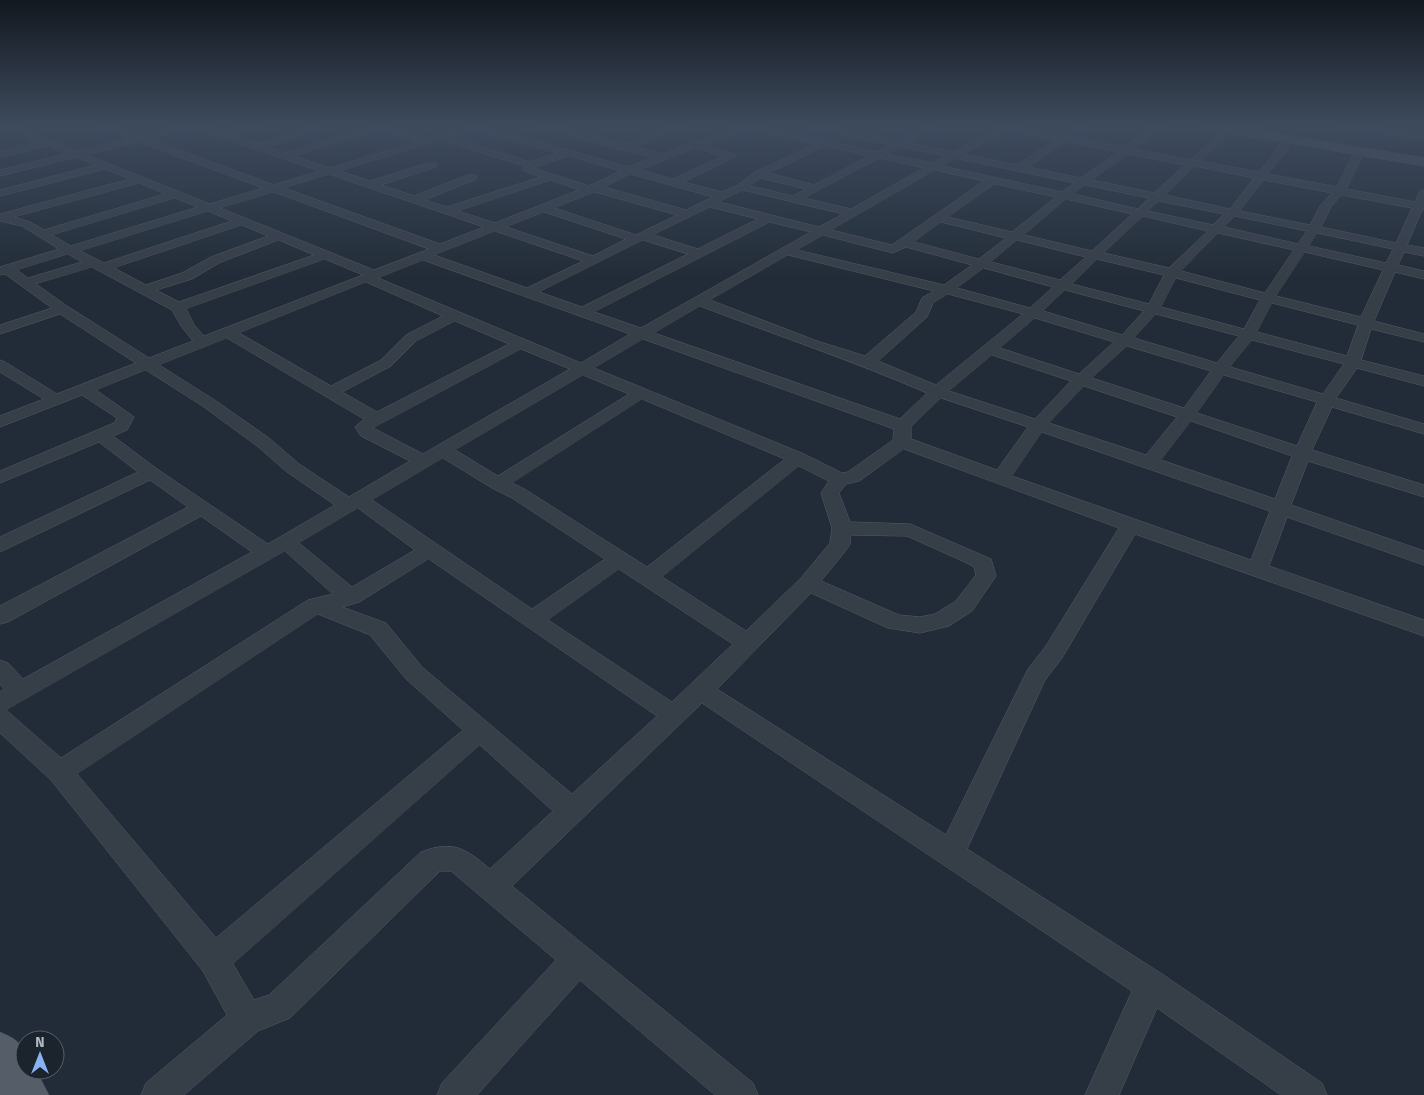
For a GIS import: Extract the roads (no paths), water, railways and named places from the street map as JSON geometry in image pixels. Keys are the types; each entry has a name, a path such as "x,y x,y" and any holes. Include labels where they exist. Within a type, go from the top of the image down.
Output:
{"main road":[{"path":"0,1054 25,1095"}],"street":[{"path":"0,193 66,176"},
{"path":"131,176 325,255 454,316 798,458 840,478 853,477 902,434 938,392 1033,314 1178,176"},
{"path":"240,176 441,249"},
{"path":"4,270 272,188 300,176"},
{"path":"350,176 369,185 593,260"},
{"path":"369,185 397,176"},
{"path":"550,176 687,214"},
{"path":"446,211 550,176"},
{"path":"0,422 424,256 592,189 619,176"},
{"path":"653,176 723,196"},
{"path":"674,182 687,176"},
{"path":"527,293 742,187 756,176"},
{"path":"767,176 815,188"},
{"path":"795,199 838,176"},
{"path":"0,703 267,553 641,334 919,176"},
{"path":"974,176 1424,275"},
{"path":"1057,176 1424,252"},
{"path":"868,362 922,314 927,301 984,263 996,250 1092,176"},
{"path":"1001,478 1038,425 1082,379 1124,341 1153,309 1172,273 1233,212 1261,176"},
{"path":"1262,176 1422,207"},
{"path":"1150,462 1248,335 1268,298 1314,229 1326,206 1340,191 1347,176"},
{"path":"414,200 472,177"},
{"path":"0,217 140,180"},
{"path":"710,203 886,248 899,248 993,180"},
{"path":"742,187 854,213"},
{"path":"1257,570 1302,452 1326,400 1353,362 1366,322 1399,247 1422,207 1424,193"},
{"path":"42,234 176,194"},
{"path":"544,208 698,253"},
{"path":"0,217 26,224 69,250 178,307 188,326 202,342"},
{"path":"581,312 769,218"},
{"path":"941,219 1172,273 1424,338"},
{"path":"25,283 97,265 243,222"},
{"path":"0,231 26,224"},
{"path":"144,290 187,276 216,260 279,236"},
{"path":"904,243 1424,381"},
{"path":"787,251 944,289 1424,429"},
{"path":"178,307 325,255"},
{"path":"424,256 641,334 902,434 1001,478 1424,628"},
{"path":"4,270 218,410 263,442 293,468 354,502 429,550 673,715"},
{"path":"699,301 812,344 868,362 938,392 1423,554"},
{"path":"0,330 62,309"},
{"path":"331,392 386,363 411,338 454,316"},
{"path":"227,332 377,419"},
{"path":"423,461 364,430 364,427 520,344"},
{"path":"990,349 1424,491"},
{"path":"4,371 56,400"},
{"path":"0,478 121,426 126,416 84,389"},
{"path":"498,484 641,393"},
{"path":"101,435 151,473 267,553"},
{"path":"444,450 498,484 519,494 749,644"},
{"path":"648,577 798,458"},
{"path":"0,545 151,473"},
{"path":"491,887 749,644 808,583 840,544 842,528 830,493 840,478"},
{"path":"0,616 201,508"},
{"path":"951,853 1036,675 1054,652 1130,525"},
{"path":"808,583 896,622 920,625 941,620 964,606 986,576 984,564 910,530 842,528"},
{"path":"286,542 351,597"},
{"path":"60,772 316,605 351,597 429,550"},
{"path":"532,620 619,559"},
{"path":"316,605 378,629 414,673 479,732 572,811"},
{"path":"0,669 20,691"},
{"path":"701,690 1151,986 1310,1095"},
{"path":"0,718 60,772 214,960 247,1019"},
{"path":"214,960 479,732"},
{"path":"158,1095 247,1019 278,1007 431,862 443,857 461,862 741,1095"},
{"path":"454,1095 578,959"},
{"path":"1102,1095 1151,986"}]}
